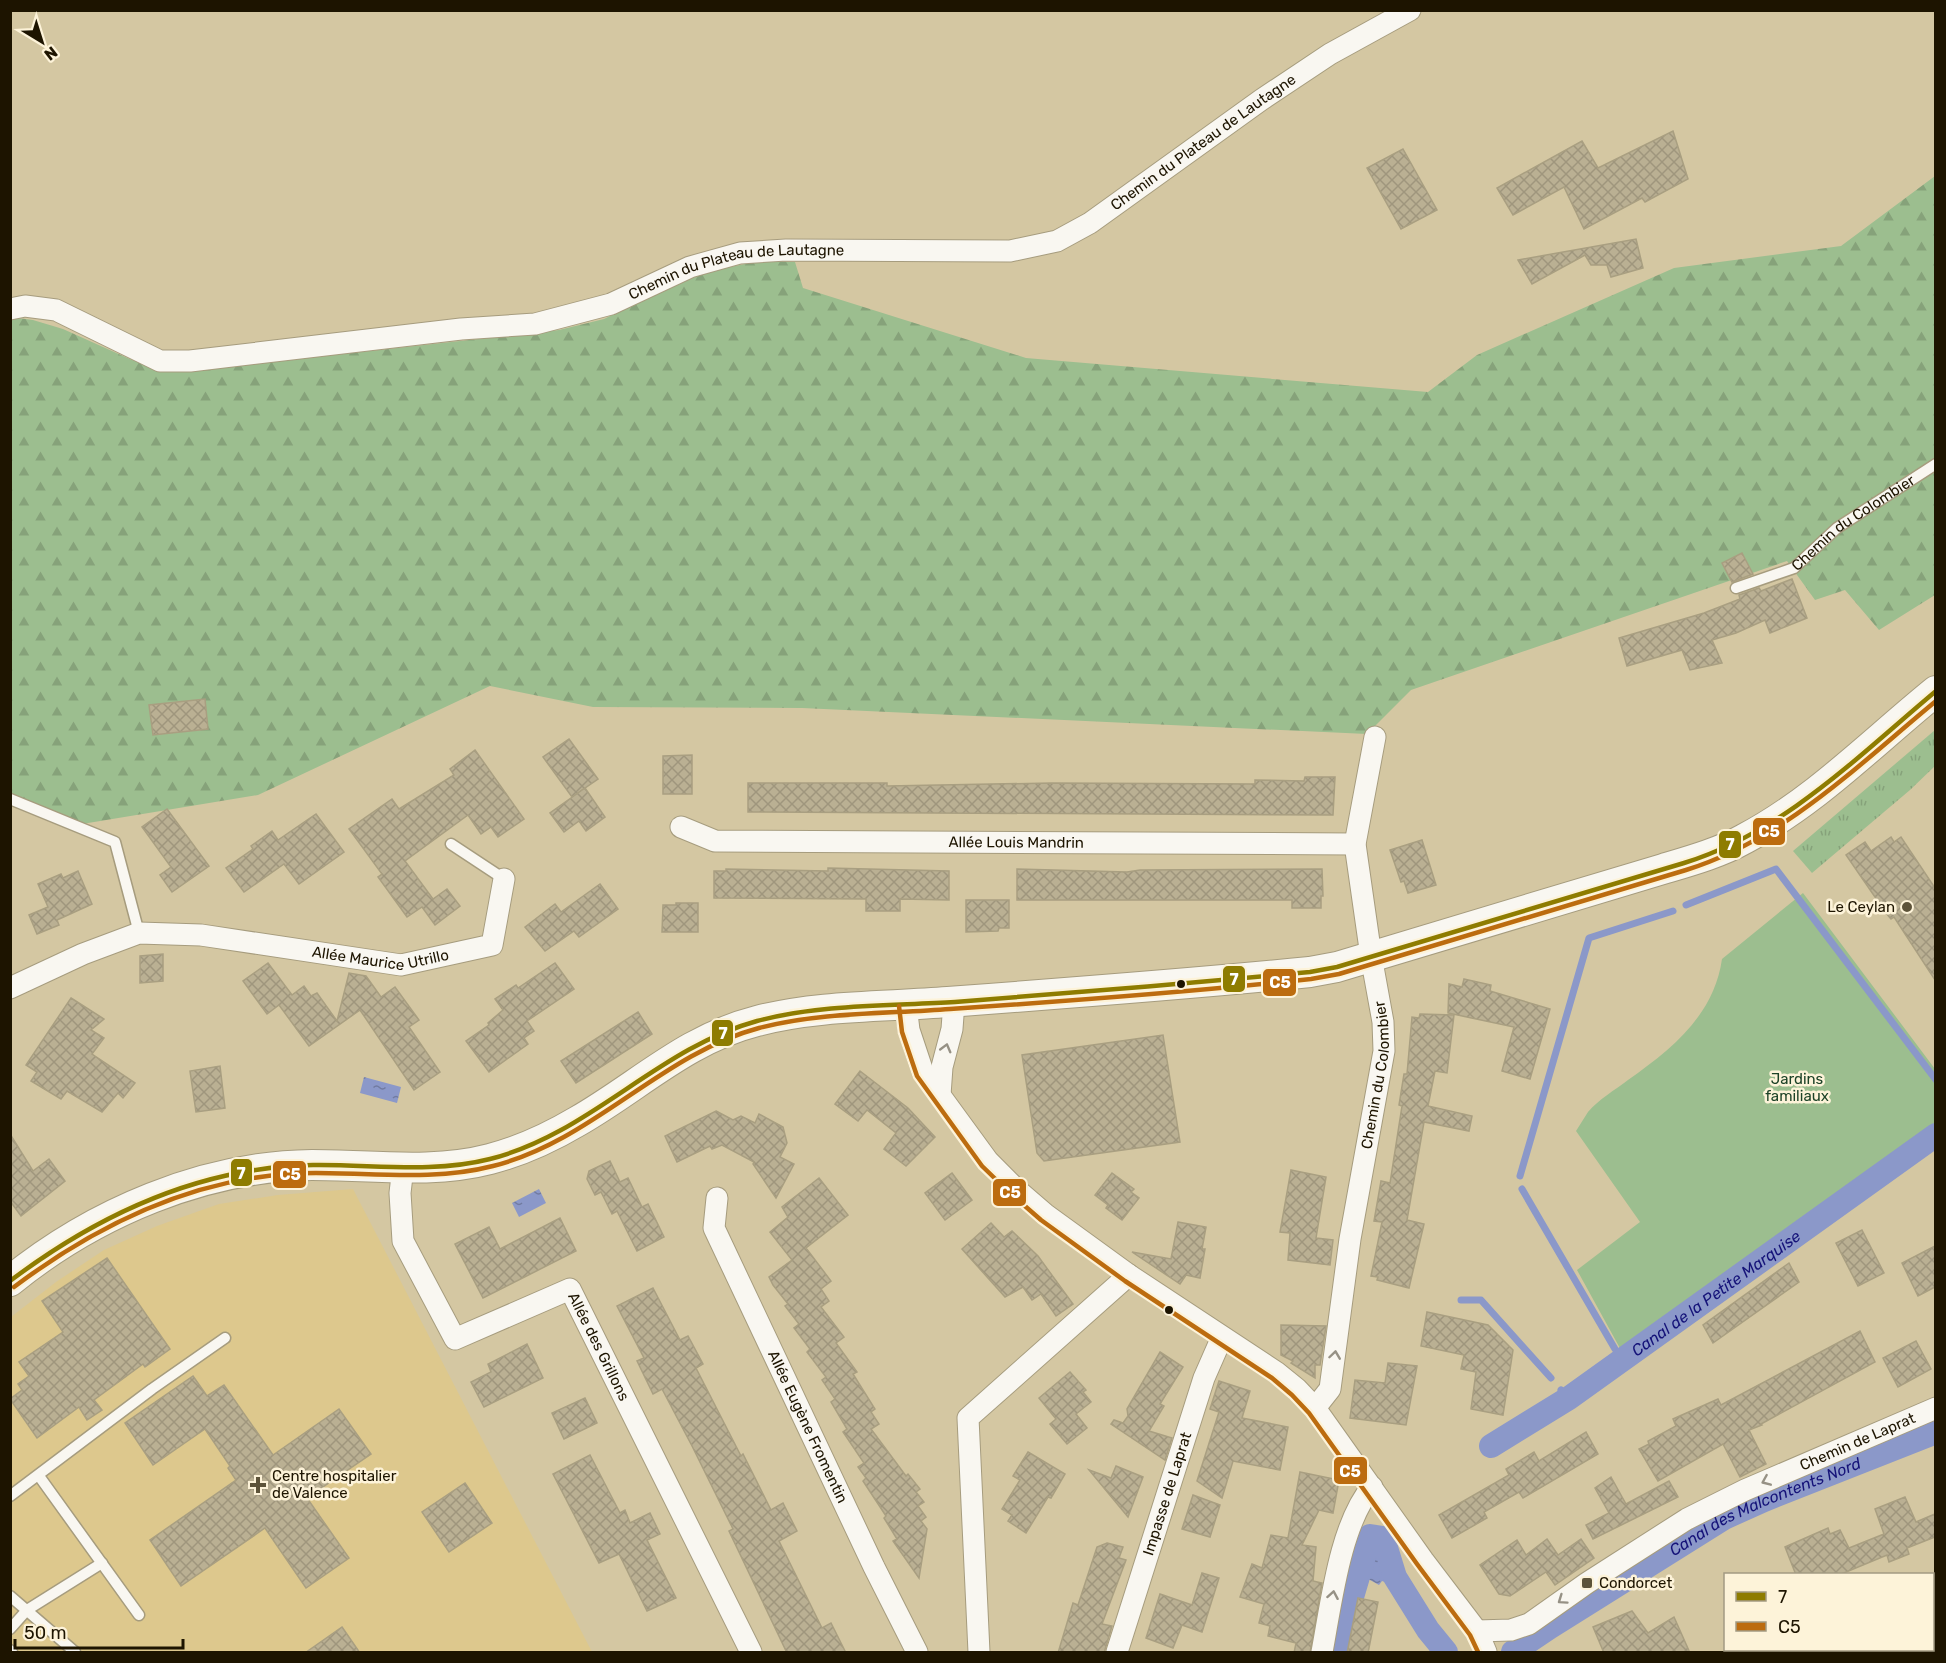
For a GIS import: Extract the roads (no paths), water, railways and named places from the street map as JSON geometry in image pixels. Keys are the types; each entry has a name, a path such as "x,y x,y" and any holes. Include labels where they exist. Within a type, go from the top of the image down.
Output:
{"main road":[{"path":"10,1281 35,1262 80,1234 158,1196 197,1182 237,1172 309,1165 444,1167 490,1159 539,1142 579,1121 676,1055 721,1032 756,1021 799,1012 954,1002 1310,972 1337,967 1708,855 1742,840 1777,820 1811,795 1935,691"}],"street":[{"name":"Chemin du Plateau de Lautagne","path":"10,309 25,306 56,310 160,361 190,361 461,329 535,324 611,304 690,267 740,253 786,250 1010,251 1058,242 1090,223 1261,100 1330,54 1410,10"},
{"name":"Chemin du Colombier","path":"1315,1408 1330,1389 1350,1239 1384,1051 1381,1010 1355,844 1375,737"},
{"name":"Allée Louis Mandrin","path":"681,827 715,841 1355,844"},
{"name":"Allée Maurice Utrillo","path":"10,988 83,954 139,933 201,935 401,965 492,945 504,879"},
{"path":"940,1095 942,1067 952,1029 954,1002"},
{"path":"906,1005 909,1030 924,1072 988,1161 1045,1214 1129,1275 1276,1372 1297,1389 1315,1408 1423,1560 1477,1631 1486,1653"},
{"name":"Allée des Grillons","path":"403,1167 400,1193 403,1241 455,1339 570,1288 751,1653"},
{"name":"Allée Eugène Fromentin","path":"717,1198 714,1228 873,1567 917,1653"},
{"path":"979,1653 968,1418 1129,1275"},
{"name":"Impasse de Laprat","path":"1117,1653 1204,1378 1222,1337"},
{"name":"Chemin de Laprat","path":"1477,1631 1511,1630 1529,1624 1587,1583 1687,1519 1745,1490 1935,1408"},
{"path":"1322,1653 1339,1561 1362,1499 1372,1487"}],"lane":[{"name":"Chemin du Colombier","path":"1736,588 1794,568 1837,528 1935,464"},
{"path":"10,799 116,842 139,933"},
{"name":"Allée Maurice Utrillo","path":"451,844 504,879"},
{"path":"10,1496 152,1389 225,1338"},
{"path":"39,1476 139,1615"},
{"path":"10,1629 27,1610 102,1563"},
{"path":"10,1596 75,1653"}],"water":[{"path":"364,1077 401,1087 397,1103 360,1093"},
{"path":"539,1189 546,1203 519,1217 512,1203"},
{"path":"1384,1534 1403,1564 1395,1570 1400,1577 1393,1585 1382,1581 1379,1585 1361,1575 1371,1539 1374,1542"}],"waterway":[{"path":"1686,905 1776,869 1936,1080"},
{"path":"1520,1176 1589,938 1673,911"},
{"name":"Canal de la Petite Marquise","path":"1491,1446 1569,1398 1936,1135"},
{"path":"1522,1189 1615,1349"},
{"path":"1461,1300 1481,1300 1551,1378"},
{"path":"1561,1390 1569,1398"},
{"name":"Canal des Malcontents Nord","path":"1513,1652 1724,1518 1936,1432"},
{"name":"Canal des Malcontents Nord","path":"1340,1652 1349,1607 1370,1536 1383,1538 1395,1577 1428,1630 1446,1652"}],"place":[{"name":"Le Ceylan","path":"1907,907"},
{"name":"Centre hospitalier de Valence","path":"258,1485"},
{"name":"Condorcet","path":"1587,1583"}],"park label":[{"name":"Jardins familiaux","path":"1797,1088"}]}
